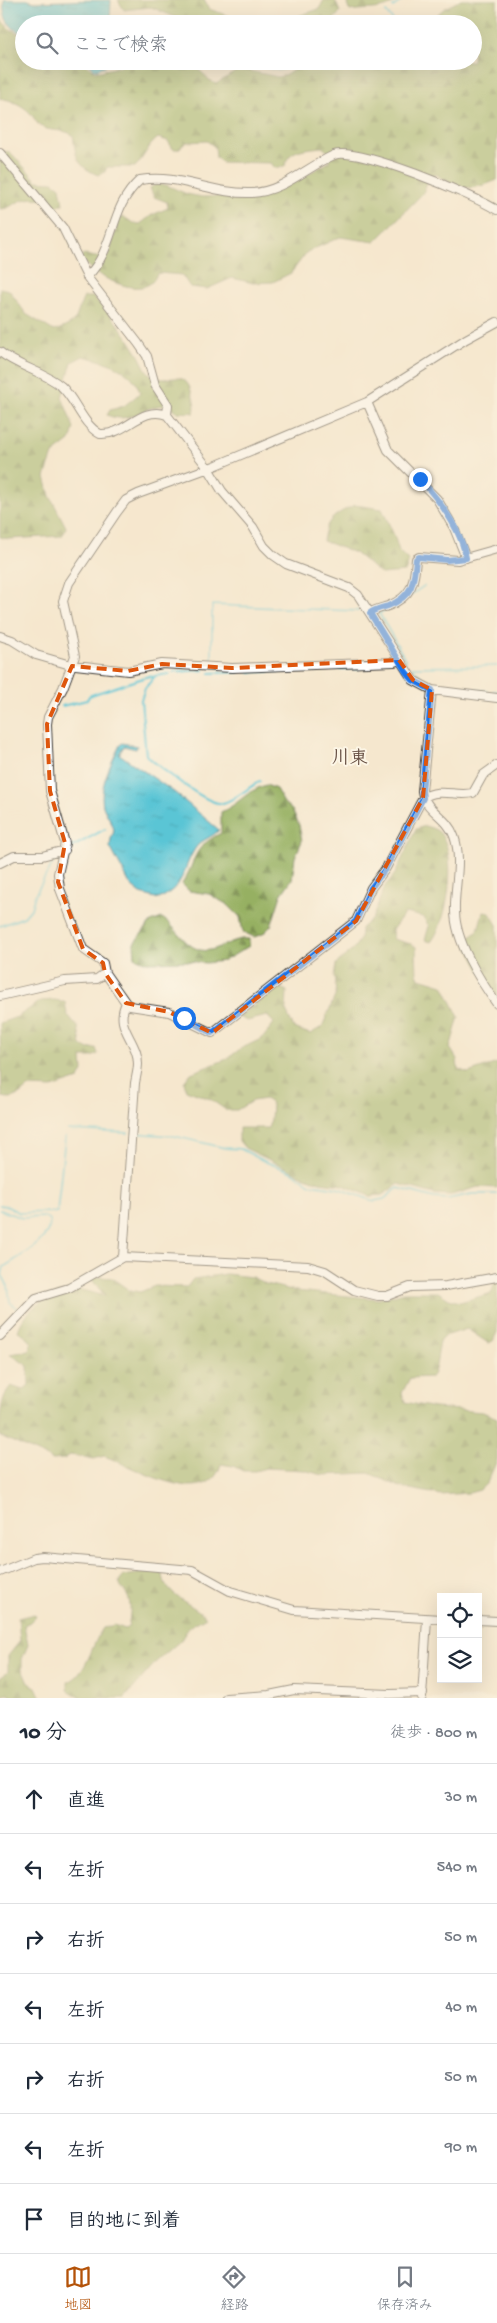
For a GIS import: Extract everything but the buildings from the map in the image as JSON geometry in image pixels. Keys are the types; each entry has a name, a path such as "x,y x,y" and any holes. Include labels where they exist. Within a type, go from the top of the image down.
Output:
{"street":[{"path":"0,153 63,228 88,277 146,356 155,385 168,405 167,415 208,468 217,484 250,523 264,546 286,564 350,588 370,613 413,680 432,690 497,698"},
{"path":"88,277 96,268 108,245 112,226 123,199 140,180 162,178 233,192 261,192 274,188 334,155 352,154 441,184 484,202 497,210"},
{"path":"497,322 460,343 367,402 126,500 69,582 63,601 75,650 72,666 48,717 47,724 50,791 65,850 58,874 60,889 83,949 103,963 104,973 126,1003 130,1006 169,1012 212,1033 356,921 371,888 386,868 423,798 433,792 460,794 473,792 484,775 497,765"},
{"path":"0,352 60,386 70,396 90,426 100,434 116,433 143,415 152,413 167,415"},
{"path":"367,402 388,450 437,499 454,528 466,558"},
{"path":"370,613 392,604 409,592 413,586 416,559 419,557 447,560 466,558 497,549"},
{"path":"0,636 12,640 36,655 72,666 128,671 162,664 251,667 336,666 399,660"},
{"path":"432,690 422,791 423,798 429,807 442,817 454,836 459,865 454,914 460,940 497,1004"},
{"path":"0,862 14,856 42,856 65,850"},
{"path":"0,996 65,981 97,979 104,973"},
{"path":"123,1257 135,1083 138,1072 136,1052 124,1026 123,1011 126,1003"},
{"path":"0,1336 36,1298 70,1288 123,1257 308,1266 325,1271 365,1294 378,1296 387,1296 410,1287 446,1286 497,1277"},
{"path":"0,1572 34,1558 42,1557 192,1570 230,1591 280,1607 310,1612 437,1619"},
{"path":"226,1698 269,1695 294,1690 422,1695 427,1619"},
{"path":"482,1620 497,1622"}],"highlighted area":[{"path":"399,660 413,680 432,690 423,798 356,921 212,1033 169,1012 126,1003 105,973 103,963 83,949 58,882 65,843 50,791 47,724 72,666 128,671 162,664 232,668"}],"green space":[{"path":"118,0 204,0 209,9 226,15 170,15 151,7 124,10"},
{"path":"324,0 335,0 340,12 337,15 301,15 319,9"},
{"path":"349,0 397,0 381,8 350,11 347,5"},
{"path":"461,0 497,0 497,180 480,186 465,188 451,184 436,174 430,175 423,193 375,242 340,237 307,252 291,273 273,282 253,283 232,278 207,289 190,287 182,275 158,273 151,283 143,287 124,286 103,277 81,259 83,254 95,257 109,256 119,218 124,217 133,223 140,224 152,215 168,208 167,202 154,197 150,188 155,185 166,185 187,194 202,197 225,196 236,201 248,200 281,189 329,162 330,153 322,147 299,150 290,156 285,166 275,168 271,163 222,162 216,158 215,147 207,141 187,142 178,149 173,149 168,141 158,138 151,144 135,167 107,167 105,172 98,175 85,168 78,160 73,135 43,127 23,107 11,101 0,99 0,19 15,32 15,70 93,70 96,72 105,70 200,70 216,84 238,70 278,77 294,70 482,70 482,15 437,15 445,8"},
{"path":"0,151 10,152 37,181 53,182 60,187 63,204 56,207 47,201 33,198 23,200 8,208 0,209"},
{"path":"0,288 9,290 26,314 54,331 69,325 75,319 84,297 93,297 122,329 150,374 156,378 179,378 184,380 189,385 194,401 194,413 178,412 170,406 164,405 156,406 129,417 115,418 107,415 110,410 124,406 140,393 131,377 125,371 109,363 83,356 72,362 62,397 74,428 70,441 53,454 45,477 50,496 66,527 62,536 9,539 0,537"},
{"path":"355,505 382,509 399,551 409,561 405,572 381,574 355,553 323,541 329,522 337,514"},
{"path":"266,785 276,789 284,803 292,810 299,825 302,841 295,857 292,879 281,895 271,926 263,934 254,937 243,932 240,917 228,905 209,894 189,891 182,884 199,850 204,844 221,833 221,812 253,791"},
{"path":"425,826 439,832 445,842 449,855 449,887 442,919 431,942 425,940 429,926 423,917 405,913 392,930 393,939 416,947 417,975 420,978 443,985 459,1017 450,1048 457,1059 458,1069 468,1073 497,1063 497,1188 478,1187 451,1195 434,1194 399,1184 382,1195 370,1196 343,1185 320,1182 305,1177 245,1148 239,1141 239,1128 268,1128 272,1104 265,1099 252,1101 237,1110 226,1110 210,1099 186,1090 184,1082 191,1073 227,1059 240,1049 263,1038 274,1023 267,1016 247,1021 238,1017 279,987 287,991 286,1011 294,1028 310,1034 322,1027 336,994 334,976 336,964 354,948 360,939 361,928 372,919 385,886 395,874 416,829"},
{"path":"483,912 490,913 497,925 497,995 492,993 466,944 468,939 478,930"},
{"path":"162,918 184,940 200,950 212,950 242,939 249,939 249,946 224,961 206,963 188,961 147,962 135,957 134,943 151,922"},
{"path":"55,1000 65,1002 67,1014 78,1027 81,1045 87,1049 96,1048 98,1054 92,1057 82,1057 83,1071 79,1079 52,1088 28,1087 16,1096 10,1098 2,1097 0,1023 17,1017 41,1001"},
{"path":"226,1274 252,1277 266,1284 296,1291 379,1299 404,1292 438,1292 449,1299 460,1302 492,1293 495,1280 497,1280 497,1332 493,1341 488,1343 467,1329 442,1337 432,1377 410,1378 402,1393 405,1402 435,1408 483,1412 497,1418 497,1460 487,1483 480,1490 469,1493 441,1495 400,1487 369,1473 323,1475 303,1470 266,1468 255,1471 243,1471 233,1466 221,1464 213,1478 201,1485 186,1486 150,1476 104,1456 94,1459 70,1455 64,1459 53,1460 0,1436 1,1409 7,1391 11,1386 23,1390 29,1385 28,1366 10,1354 29,1351 31,1342 18,1331 26,1315 33,1308 48,1298 66,1291 79,1290 105,1296 89,1276 112,1278 129,1290 140,1292 155,1286 187,1287 193,1279"},
{"path":"158,1571 163,1574 168,1588 173,1594 206,1617 189,1627 181,1640 156,1662 125,1698 81,1698 68,1690 68,1682 80,1673 103,1628 114,1625 125,1629 128,1627 130,1602 119,1581 123,1576"},
{"path":"34,1614 36,1616 24,1625 28,1645 22,1659 22,1669 28,1683 36,1687 41,1698 12,1698 9,1694 0,1696 0,1678 8,1672 8,1656 20,1641 18,1618"}],"water":[{"path":"4,0 27,0 34,2 111,0 110,15 15,15 15,30 7,21"},
{"path":"122,743 137,746 136,749 124,746 119,754 174,792 219,830 197,846 180,881 159,899 141,894 131,886 110,847 114,831 103,806 102,798 104,782"}],"waterway":[{"path":"393,7 403,0"},
{"path":"408,597 424,586"},
{"path":"212,664 212,605 358,611"},
{"path":"393,607 379,613 406,661"},
{"path":"412,667 497,666"},
{"path":"412,667 424,680 434,684 487,691"},
{"path":"323,669 358,669"},
{"path":"174,672 204,670"},
{"path":"247,672 317,670"},
{"path":"210,673 240,672"},
{"path":"169,674 155,676 145,688 141,700 146,755 184,785 216,803 223,803 232,799 260,781"},
{"path":"62,706 87,700 89,696 149,676 153,677"},
{"path":"69,849 105,829"},
{"path":"0,926 24,917 31,909 35,895 55,859 59,856"},
{"path":"68,1130 128,1133"},
{"path":"133,1133 174,1136 225,1148 241,1149 266,1162 292,1172 310,1184 337,1188 374,1201 384,1199 398,1188 434,1198 448,1199 472,1194 497,1194"},
{"path":"0,1205 20,1213 57,1212 65,1137"},
{"path":"0,1210 22,1218 44,1217 50,1220 49,1228 40,1241 26,1253 4,1267 2,1275 7,1284"},
{"path":"8,1285 10,1302 18,1309 23,1309"}],"district":[{"name":"川東","path":"350,759"}],"route":[{"path":"184,1018 212,1033 250,1001 281,980 350,927 360,915 371,888 386,868 418,804 423,798 422,791 432,690 413,680 406,672 370,613 400,600 409,592 415,580 416,559 419,557 424,556 447,560 466,558 454,528 437,499 420,479"}]}
